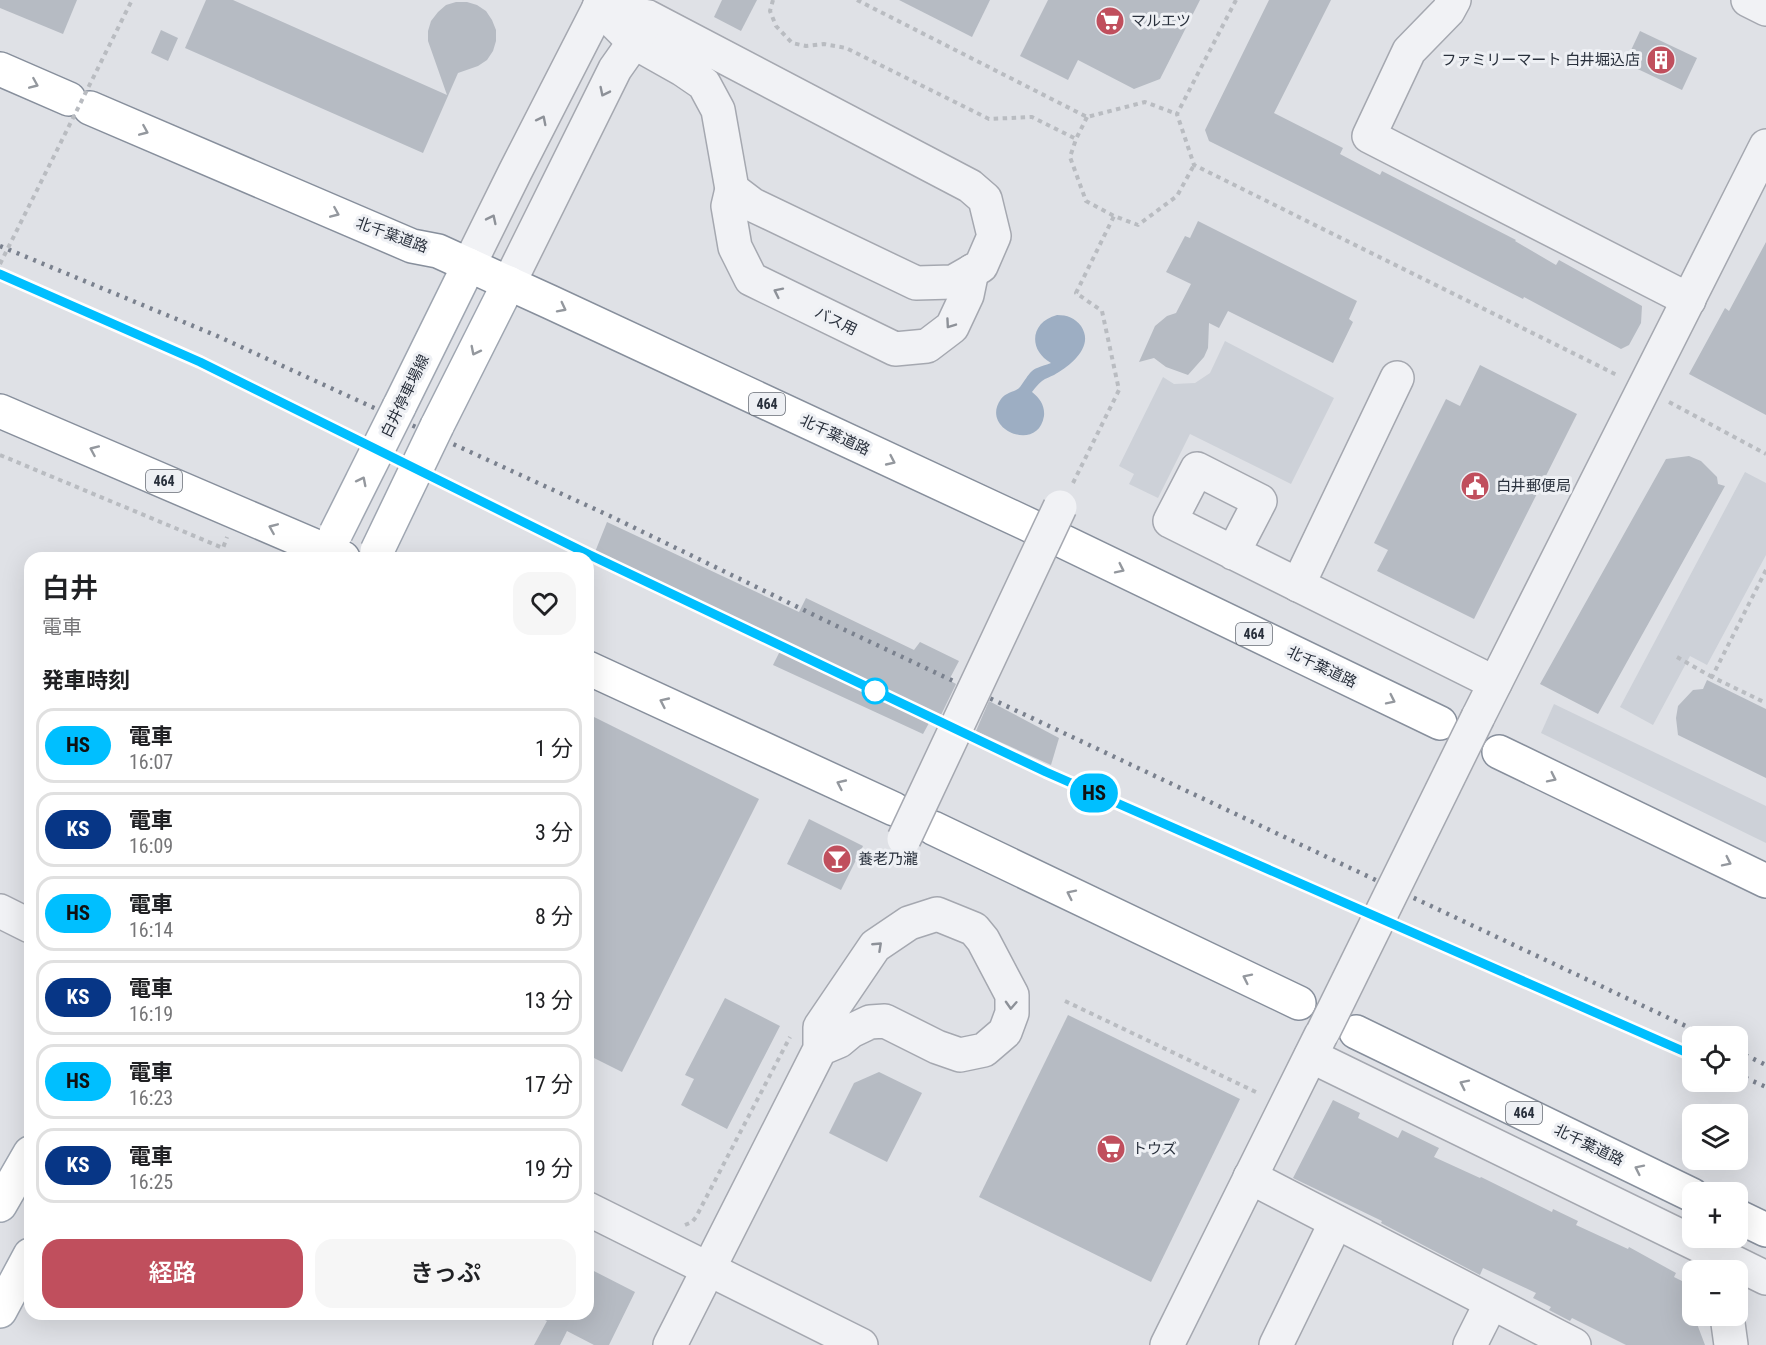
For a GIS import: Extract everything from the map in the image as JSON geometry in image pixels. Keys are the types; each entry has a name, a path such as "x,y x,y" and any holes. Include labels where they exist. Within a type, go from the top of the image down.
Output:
{"main road":[{"name":"北千葉道路","path":"0,69 412,246 438,251 465,274 1025,523 1440,723"},
{"name":"白井停車場線","path":"332,550 465,274"},
{"path":"376,552 505,291"},
{"name":"464","path":"0,411 332,550"},
{"path":"594,671 894,809"},
{"path":"1499,752 1766,881"},
{"path":"918,834 1299,1004"},
{"name":"北千葉道路","path":"1356,1032 1682,1189"},
{"path":"0,1205 24,1164"},
{"path":"1748,1221 1766,1230"},
{"path":"0,1311 24,1266"}],"street":[{"path":"1454,0 1448,11 1408,51 1369,136 1689,300"},
{"path":"1748,0 1766,9"},
{"path":"465,274 601,4 646,20 970,186 985,199 994,236 981,266 953,282 916,283 753,205 732,189"},
{"path":"505,291 615,69 646,20"},
{"name":"バス用","path":"646,20 682,69 704,84 718,110 732,189 728,206 735,247 752,279 895,349 927,346 952,327 967,295 972,271"},
{"path":"1167,1345 1478,717 1766,146"},
{"path":"1298,585 1397,378"},
{"path":"918,834 1060,507"},
{"path":"1233,553 1495,683"},
{"path":"0,911 24,923"},
{"path":"670,1345 820,1049 820,1027 875,946 909,923 937,914 974,929 983,940 1012,995 1012,1013 1005,1032 984,1050 960,1054 937,1047 885,1021 855,977"},
{"path":"820,1049 839,1041 851,1031 870,1022 885,1021"},
{"path":"1317,1044 1715,1260"},
{"path":"1250,1177 1574,1345"},
{"path":"594,1212 861,1345"},
{"path":"1276,1345 1335,1222"},
{"path":"1748,1272 1766,1278"},
{"path":"1470,1345 1491,1303"},
{"path":"1728,1326 1731,1345"}],"path":[{"path":"0,264 132,0"},
{"path":"773,0 770,11 776,26 792,44 806,46 825,44 846,48 989,119 1032,117 1076,139"},
{"path":"857,0 1087,117 1145,102 1177,114"},
{"path":"1236,0 1177,114 1194,165 1625,379"},
{"path":"1087,117 1070,157 1086,201 1114,216 1138,225 1177,196 1194,165"},
{"path":"1060,507 1119,390 1102,311 1076,292 1114,216"},
{"path":"1665,400 1766,454"},
{"path":"0,455 223,548 229,534"},
{"path":"1712,676 1766,570"},
{"path":"1677,657 1766,703"},
{"path":"1065,1001 1266,1097"},
{"path":"692,1222 793,1031"}],"shaded area":[{"path":"1225,341 1334,398 1291,484 1190,434 1158,498 1129,484 1134,474 1119,466 1163,377 1174,384 1195,383 1210,373"},
{"path":"1745,472 1766,483 1766,555 1707,665 1690,656 1653,725 1620,707"},
{"path":"1554,704 1766,806 1766,843 1541,733"}],"water":[{"path":"1057,315 1070,318 1081,326 1085,334 1083,348 1073,361 1042,381 1032,392 1040,400 1044,409 1040,427 1032,434 1012,433 1003,428 996,410 1001,399 1018,389 1032,371 1051,363 1038,351 1035,337 1041,324"}],"building":[{"path":"0,0 77,0 63,34 0,8"},
{"path":"206,0 233,0 447,95 428,41 431,21 438,12 446,5 456,2 477,5 486,11 492,20 496,30 496,41 487,60 458,73 423,153 185,48"},
{"path":"722,0 757,0 741,31 714,17"},
{"path":"899,0 990,0 972,37"},
{"path":"1048,0 1200,0 1160,79 1134,89 1078,60 1068,80 1020,56"},
{"path":"1269,0 1331,0 1274,113 1343,148 1340,154 1380,175 1382,171 1516,240 1556,265 1559,260 1642,306 1641,323 1629,345 1621,349 1524,297 1523,299 1209,141 1205,130"},
{"path":"161,30 178,38 168,61 151,53"},
{"name":"ファミリーマート 白井堀込店","path":"1640,31 1697,58 1682,90 1625,63"},
{"path":"1198,221 1357,301 1349,319 1353,322 1333,363 1228,311 1219,328 1209,323 1208,348 1204,357 1188,375 1166,367 1154,358 1139,362 1155,326 1167,316 1176,313 1191,284 1166,272 1185,236 1190,238"},
{"path":"1766,242 1766,415 1689,374 1725,308 1729,311"},
{"path":"1480,365 1577,414 1474,619 1377,571 1388,550 1374,543 1446,399 1460,406"},
{"path":"1689,456 1701,461 1717,477 1718,484 1725,486 1598,714 1540,684 1666,459"},
{"path":"607,522 799,612 806,598 914,650 920,642 959,661 949,680 956,684 941,715 935,712 923,734 773,665 785,641 595,552"},
{"path":"1707,680 1766,709 1766,778 1678,735 1676,718 1678,706 1693,690 1703,689"},
{"path":"989,701 1059,738 1051,765 976,731"},
{"path":"594,717 759,799 622,1072 594,1058"},
{"path":"809,819 863,846 841,890 787,864"},
{"path":"725,998 780,1026 727,1129 681,1105 694,1079 685,1075"},
{"path":"1068,1015 1240,1099 1151,1282 979,1197"},
{"path":"879,1072 922,1093 887,1162 829,1133 854,1083"},
{"path":"1333,1100 1360,1113 1358,1118 1398,1138 1402,1130 1439,1148 1434,1157 1552,1212 1553,1209 1578,1221 1576,1225 1628,1249 1629,1247 1676,1273 1674,1277 1682,1281 1682,1326 1698,1326 1705,1345 1626,1345 1572,1318 1570,1321 1549,1310 1551,1307 1533,1298 1536,1293 1483,1268 1480,1275 1381,1223 1382,1221 1293,1178"},
{"path":"594,1271 635,1292 609,1345 594,1345 567,1331 560,1345 534,1345 547,1321 545,1320 594,1320"}],"railway":[{"path":"0,246 215,335 610,516 845,630 1686,1026"},
{"path":"0,274 200,362 584,552"},
{"path":"594,557 1046,772 1682,1051"},
{"path":"1748,1056 1766,1065"},
{"path":"1748,1079 1766,1087"}],"train":[{"name":"HS","path":"0,274 200,362 584,552"},
{"name":"HS","path":"594,557 1046,772 1682,1051"}],"place":[{"name":"マルエツ","path":"1110,21"},
{"name":"ファミリーマート 白井堀込店","path":"1661,60"},
{"name":"白井郵便局","path":"1475,486"},
{"name":"養老乃瀧","path":"837,859"},
{"name":"トウズ","path":"1111,1149"}]}
